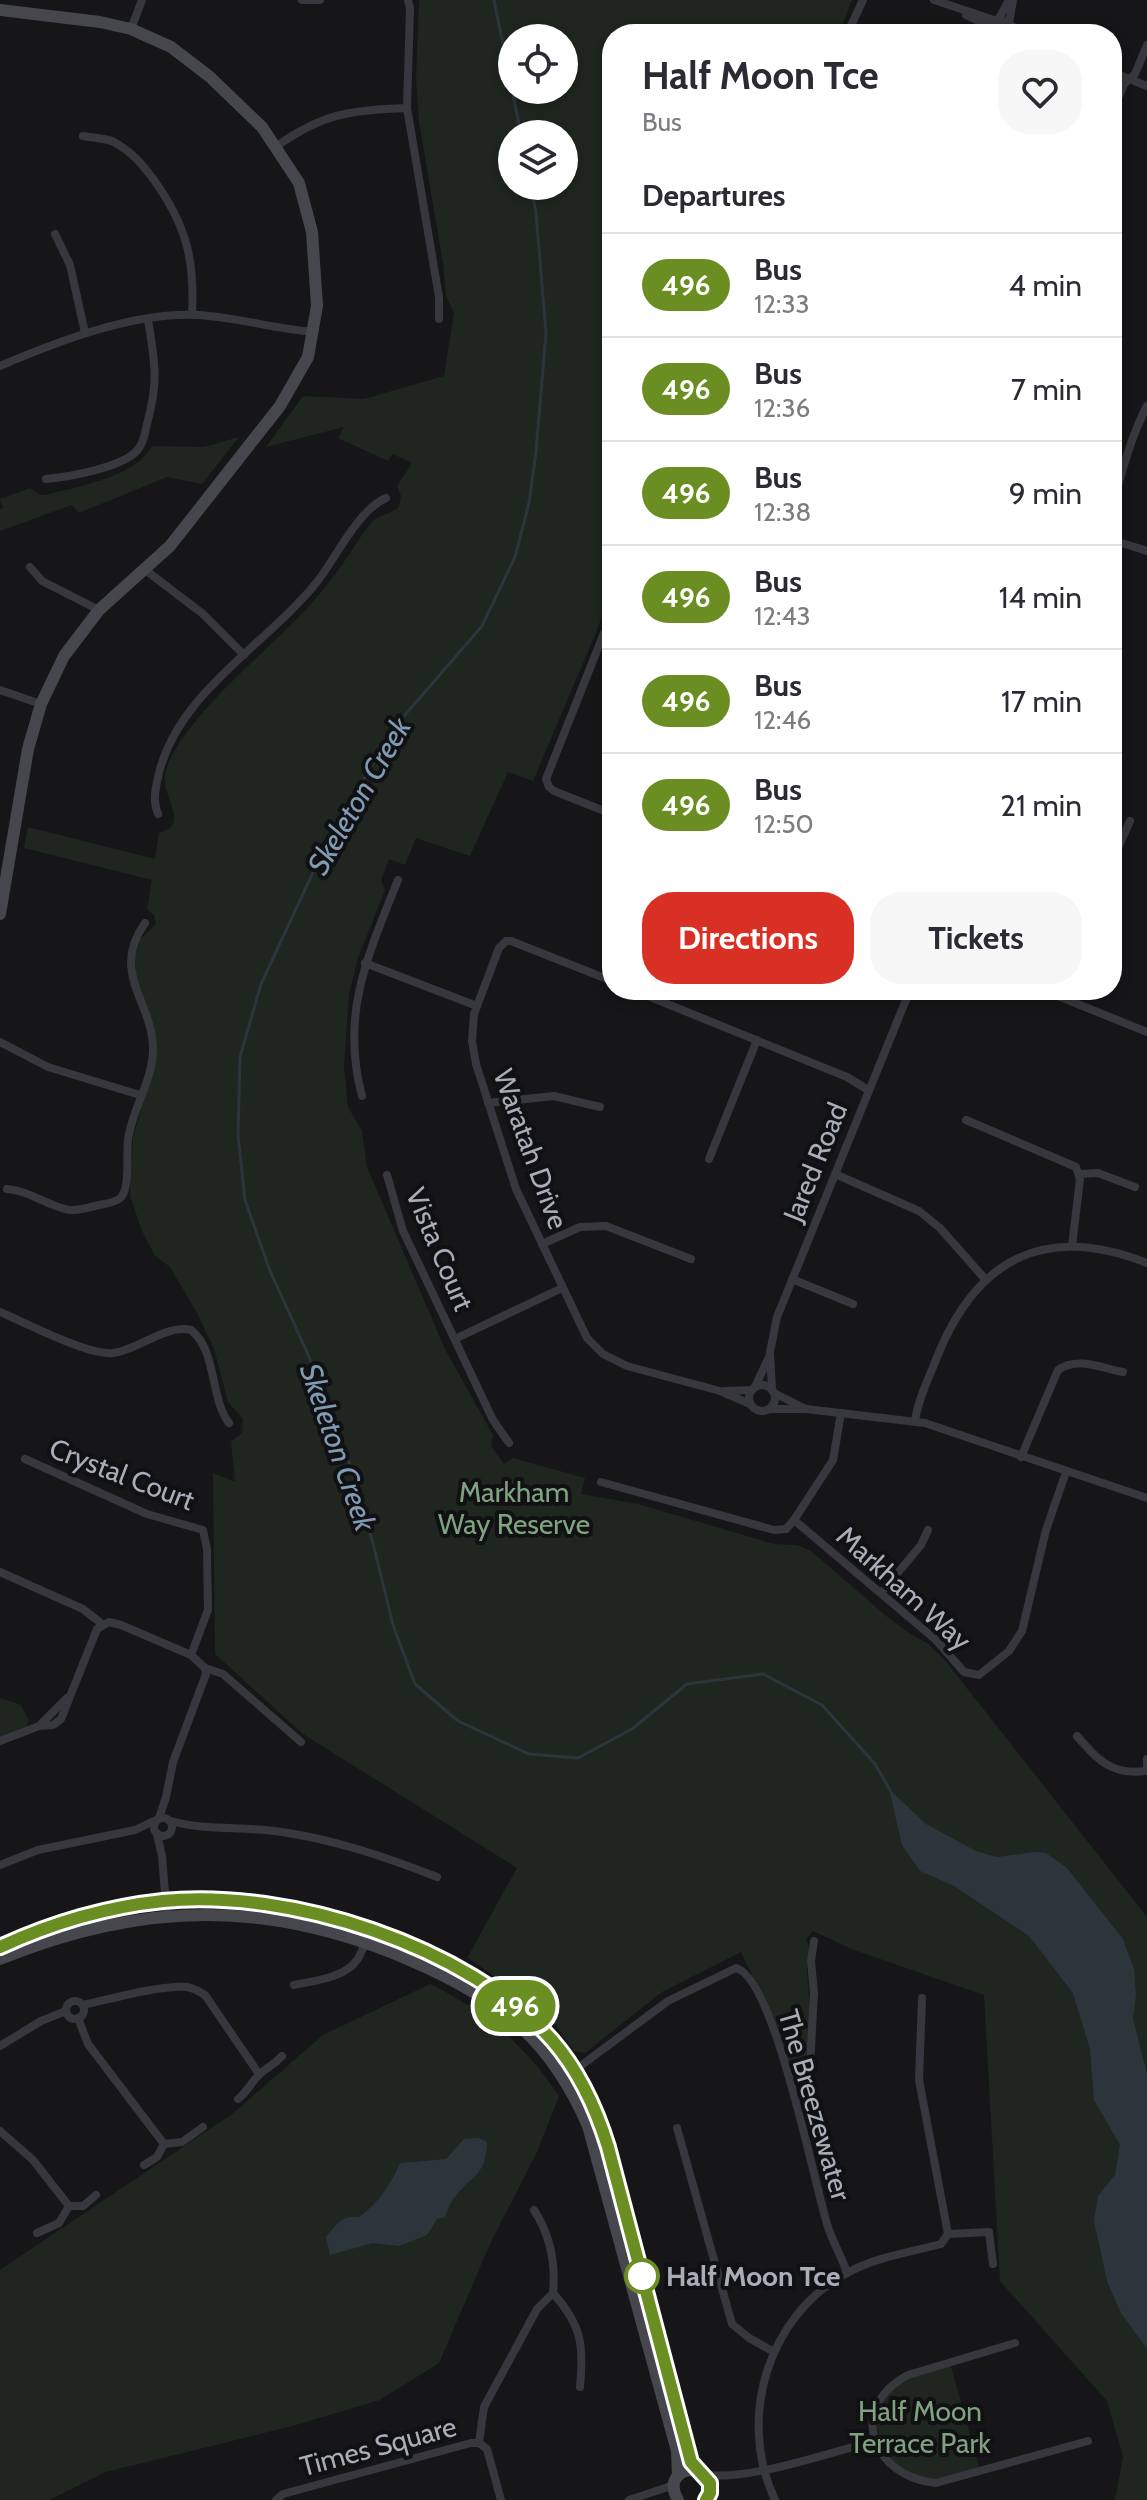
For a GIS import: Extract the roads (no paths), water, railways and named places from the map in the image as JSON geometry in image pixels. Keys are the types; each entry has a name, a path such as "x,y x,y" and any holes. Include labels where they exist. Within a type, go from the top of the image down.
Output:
{"street":[{"path":"131,29 142,0"},
{"path":"302,0 320,0"},
{"path":"408,0 407,108 439,297 439,319"},
{"path":"851,24 861,0"},
{"path":"934,0 986,24"},
{"path":"1008,24 1011,0"},
{"path":"999,24 1011,0"},
{"path":"0,10 100,22 131,29 171,47 193,62 262,127 299,183 312,232 317,306 308,357 280,406 178,537 99,610 64,656 41,704 6,837 0,914"},
{"path":"1122,89 1135,74 1147,45"},
{"path":"1122,76 1147,86"},
{"path":"277,146 307,126 336,115 362,109 407,108"},
{"path":"83,136 111,141 138,158 180,219 190,260 192,314"},
{"path":"55,234 70,265 85,333"},
{"path":"0,366 85,333 192,314 314,332"},
{"path":"46,479 67,477 127,459 141,446 157,385 148,320"},
{"path":"1122,475 1129,443 1147,406"},
{"path":"158,814 154,794 173,735 203,697 316,583 369,510 386,498"},
{"path":"1122,538 1147,551"},
{"path":"1122,542 1129,543"},
{"path":"30,567 42,581 99,610"},
{"path":"144,569 203,614 244,655"},
{"path":"602,638 546,776 547,785 554,791 602,810"},
{"path":"0,690 41,704"},
{"path":"1122,839 1130,821"},
{"path":"362,1096 354,1064 353,1021 365,963 398,880"},
{"path":"7,1189 31,1194 71,1210 112,1202 124,1195 128,1137 149,1073 152,1043 148,1021 133,983 130,959 134,940 145,923"},
{"name":"Waratah Drive","path":"602,977 518,943 506,941 499,948 477,1006 472,1041 516,1189 587,1338 603,1354 627,1366 720,1391 750,1404"},
{"path":"365,963 477,1006"},
{"path":"658,1000 870,1086"},
{"name":"Jared Road","path":"754,1388 770,1352 775,1325 792,1279 906,1000"},
{"path":"1077,1000 1146,1032"},
{"path":"709,1159 757,1040"},
{"path":"0,1042 48,1067 140,1095"},
{"path":"488,1103 554,1096 600,1107"},
{"path":"966,1120 1076,1167 1080,1174 1072,1246"},
{"path":"1080,1174 1098,1173 1135,1187"},
{"path":"835,1174 919,1211 940,1228 985,1279"},
{"name":"Vista Court","path":"387,1175 403,1231 493,1420 509,1443"},
{"path":"542,1244 580,1227 606,1226 691,1259"},
{"path":"915,1421 918,1404 950,1327 961,1307 985,1279 1029,1254 1072,1246 1105,1250 1147,1263"},
{"path":"792,1279 853,1304"},
{"name":"Vista Court","path":"455,1339 562,1288"},
{"path":"0,1312 88,1349 108,1353 188,1329 198,1337 210,1365 222,1413 229,1423"},
{"name":"Jared Road","path":"770,1352 773,1391"},
{"path":"1021,1457 1058,1370 1067,1364 1077,1363 1123,1372"},
{"path":"806,1409 767,1386 754,1388 749,1397 750,1404 759,1411 806,1409 915,1421 1146,1499"},
{"name":"Waratah Drive","path":"720,1391 754,1388"},
{"path":"770,1409 775,1400 773,1391"},
{"path":"601,1482 774,1530 786,1529 833,1460 841,1413"},
{"name":"Crystal Court","path":"25,1459 147,1514 203,1530 207,1549 208,1610 191,1655"},
{"name":"Markham Way","path":"794,1520 943,1647 964,1672 975,1675 985,1671 1009,1651 1022,1631 1046,1530 1066,1472"},
{"path":"881,1593 921,1545 928,1530"},
{"path":"0,1572 83,1609 102,1624 116,1623 191,1655 205,1668 223,1674 301,1742"},
{"path":"0,1741 39,1726 68,1698 102,1624"},
{"path":"167,1917 162,1856 154,1826 166,1797 173,1762 206,1674 205,1668"},
{"path":"1077,1736 1104,1764 1128,1769 1147,1768 1147,1759"},
{"path":"162,1856 170,1833 166,1797"},
{"path":"135,1830 158,1819 190,1825 282,1832 342,1843 437,1877"},
{"path":"0,1865 38,1850 94,1836 135,1830 170,1833 190,1825"},
{"path":"0,1947 64,1921 121,1907 165,1901 220,1900 285,1907 344,1921 455,1966 499,1992 552,2041 570,2074 595,2146 677,2451 678,2500"},
{"path":"0,1959 75,1932 130,1920 221,1914 274,1919 322,1928 366,1941 477,1992 526,2031 570,2074 592,2102 608,2147 691,2462 710,2483 708,2496"},
{"path":"294,1985 349,1969 366,1941"},
{"path":"790,2082 805,2075 810,2066 814,1941"},
{"name":"The Breezewater","path":"570,2074 668,2001 736,1968 749,1976 773,2023 827,2225 847,2273"},
{"path":"0,2046 41,2021 66,2011 72,2001 83,2005 187,1987 205,1995 259,2074"},
{"path":"775,2500 758,2447 758,2409 765,2374 781,2337 807,2303 847,2273 873,2262 941,2244 948,2234 919,2080 922,1998"},
{"path":"66,2011 72,2018 78,2018 83,2014 83,2005"},
{"path":"78,2018 88,2044 164,2144"},
{"path":"238,2099 251,2089 259,2074 282,2056"},
{"path":"164,2144 182,2142 203,2127"},
{"path":"677,2128 732,2324 774,2352"},
{"path":"0,2131 33,2160 69,2206"},
{"path":"144,2165 157,2157 164,2144"},
{"path":"69,2206 83,2206 96,2195"},
{"path":"37,2233 59,2223 69,2206"},
{"path":"534,2210 547,2230 554,2268 553,2293 571,2315 581,2341 580,2387"},
{"path":"948,2234 989,2232 993,2264"},
{"path":"479,2443 484,2407 537,2309 553,2293"},
{"path":"1015,2343 908,2375 895,2382 885,2392 874,2413 874,2441 888,2462 913,2480 936,2483 1088,2441"},
{"path":"708,2496 721,2483 735,2476 874,2441"},
{"name":"Times Square","path":"276,2500 283,2494 471,2443 479,2443 487,2449 501,2500"},
{"path":"629,2500 659,2492 686,2471 735,2476"}],"waterway":[{"name":"Skeleton Creek","path":"494,0 499,24"},
{"name":"Skeleton Creek","path":"515,104 518,120"},
{"name":"Skeleton Creek","path":"534,200 546,333 529,503 515,557 482,626 392,730 323,851 261,984 240,1057 238,1135 245,1200 270,1271 307,1352 349,1462 393,1625 415,1684 458,1721 529,1754 578,1758 632,1729 687,1684 763,1674 822,1705 875,1764 890,1790"}],"place":[{"name":"Half Moon Tce","path":"642,2276"}],"park label":[{"name":"Markham Way Reserve","path":"514,1508"},
{"name":"Half Moon Terrace Park","path":"920,2427"}]}
